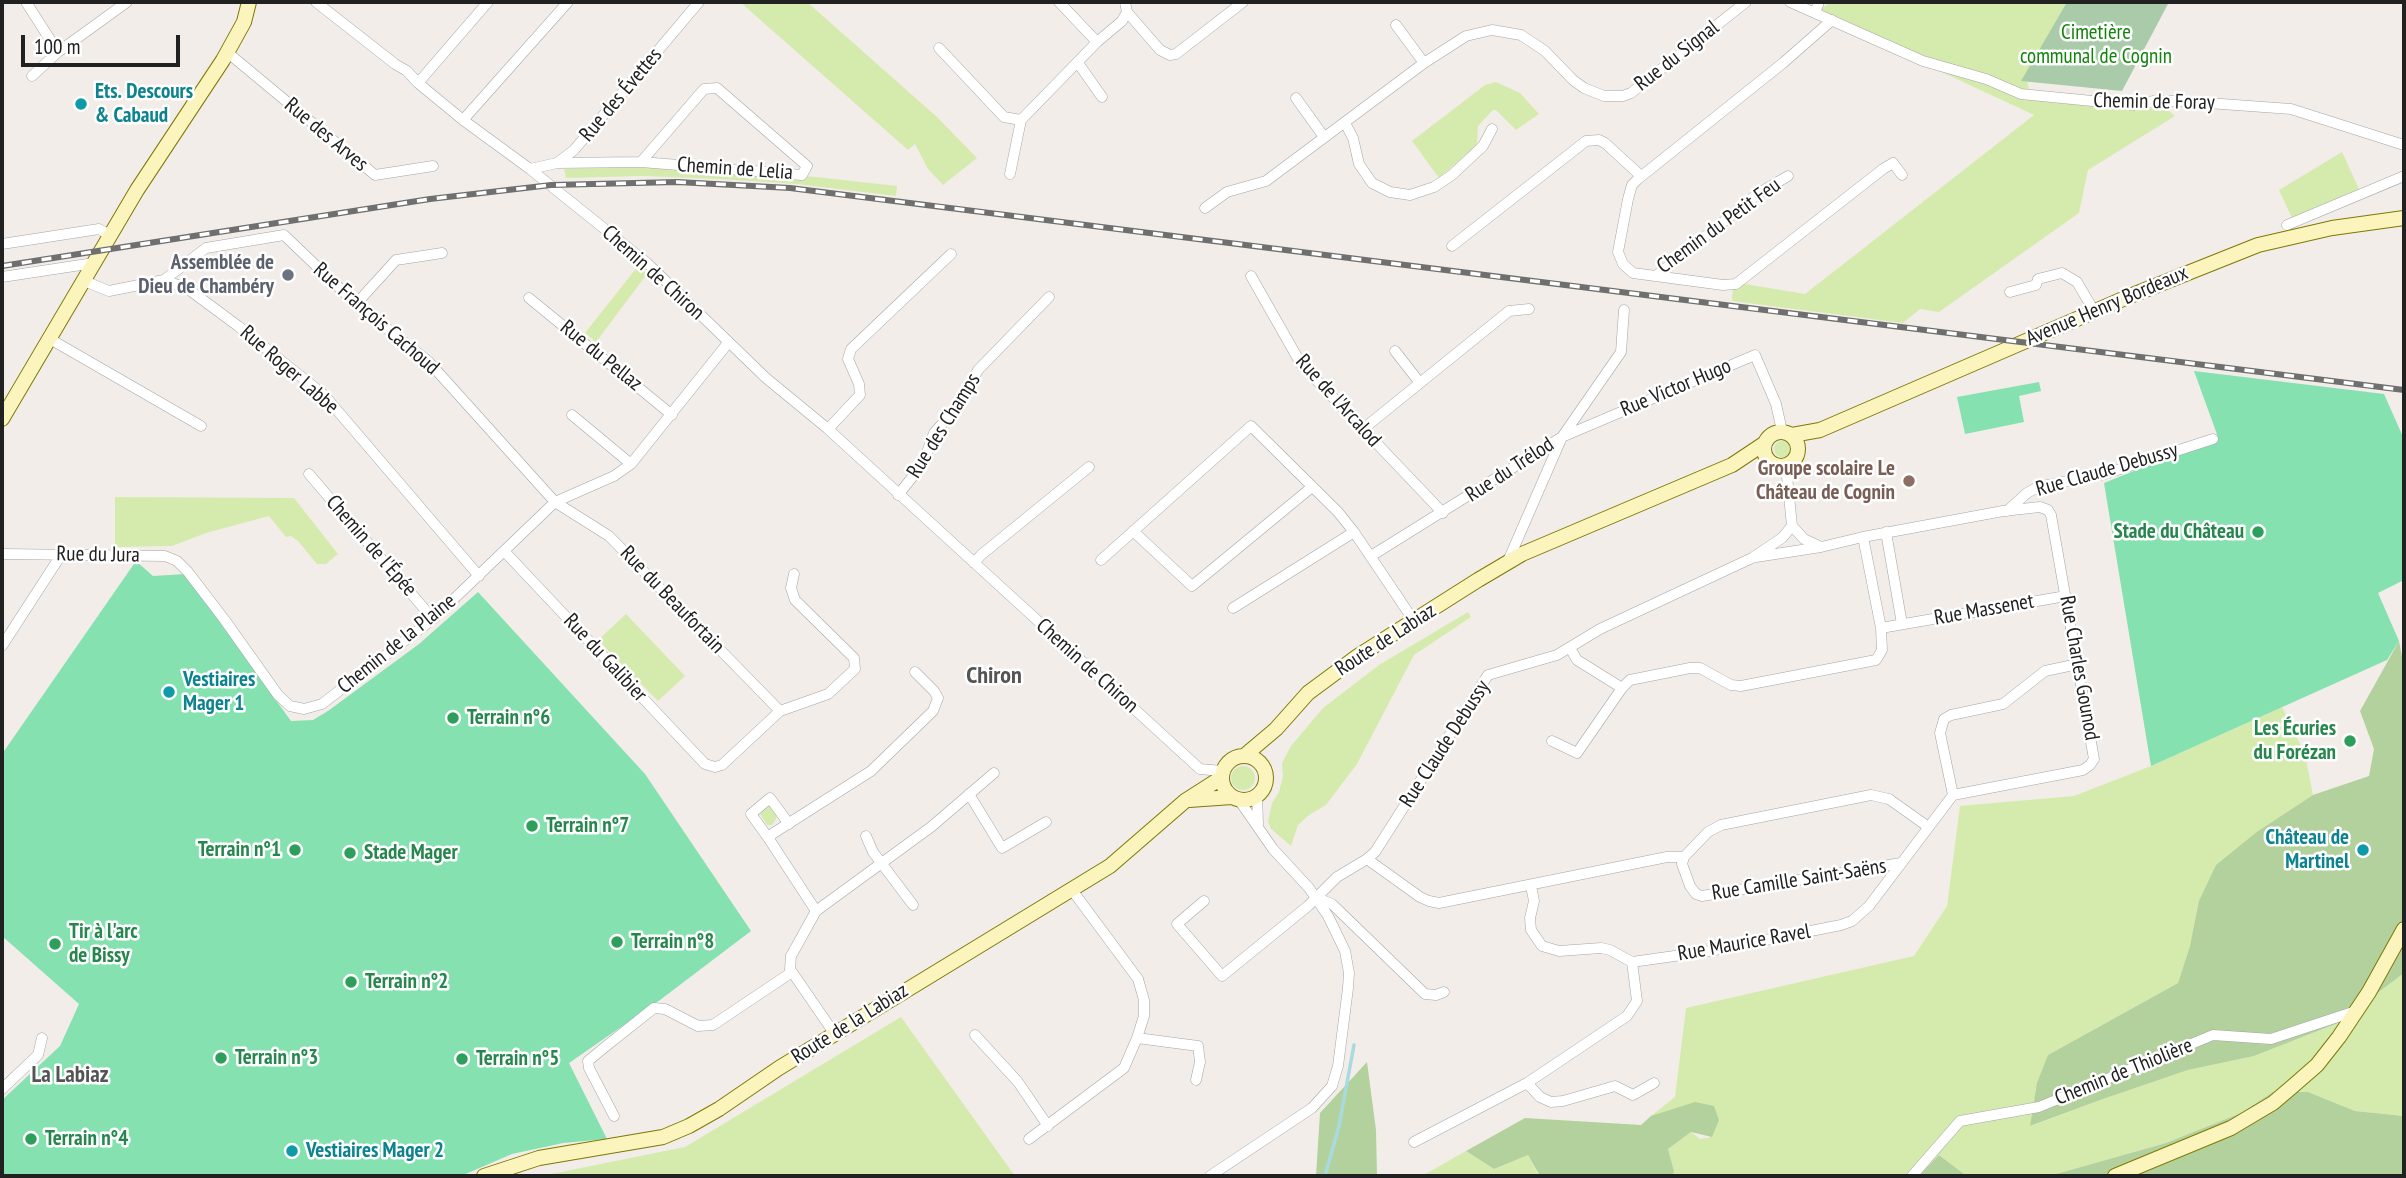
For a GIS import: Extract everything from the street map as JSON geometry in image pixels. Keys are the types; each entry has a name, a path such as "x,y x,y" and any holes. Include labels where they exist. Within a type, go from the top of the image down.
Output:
{"main road":[{"path":"2,419 166,144 230,60 248,21 251,5"},
{"path":"201,95 251,5"},
{"name":"Avenue Henry Bordeaux","path":"1791,437 1820,430 2201,266 2270,241 2332,228 2404,218"},
{"path":"1507,563 1732,466 1765,443 1773,434 1791,437 1796,458 1786,466 1777,466 1768,461 1765,443"},
{"path":"1732,466 1768,461"},
{"name":"Route de Labiaz","path":"1244,756 1276,729 1308,693 1358,656 1507,563"},
{"name":"Route de Labiaz","path":"1262,765 1276,729"},
{"path":"1185,801 1236,798 1247,800 1257,795 1264,787 1265,779 1262,765 1257,760 1244,756 1231,760 1222,775 1226,792 1236,798"},
{"name":"Route de la Labiaz","path":"484,1176 539,1158 663,1137 689,1126 834,1033 1110,866 1185,801 1222,775"},
{"path":"2115,1176 2231,1128 2273,1103 2317,1065 2357,1011 2404,929"}],"street":[{"path":"26,2 58,52"},
{"path":"32,76 58,52 127,2"},
{"name":"Chemin de Chiron","path":"316,2 407,71 463,120 530,169 646,263 728,343 828,429 1200,769"},
{"path":"418,83 488,2"},
{"path":"463,120 568,2"},
{"name":"Rue des Évettes","path":"530,169 557,163 574,150 699,2"},
{"path":"1059,2 1097,42"},
{"path":"1126,7 1160,50 1170,55 1176,54 1243,2"},
{"name":"Rue du Signal","path":"1205,208 1227,192 1266,181 1423,63 1466,36 1492,30 1508,31 1532,41 1584,88 1604,96 1623,96 1746,2"},
{"name":"Chemin de Foray","path":"1790,2 1923,61 1986,79 2021,94 2133,105 2167,101 2291,109 2404,145"},
{"path":"1815,13 1819,2"},
{"path":"1010,174 1021,120 1097,42 1122,21 1126,7"},
{"name":"Chemin du Petit Feu","path":"1788,176 1759,193 1656,276 1633,273 1623,264 1618,252 1632,186 1832,20"},
{"path":"1396,25 1423,63"},
{"path":"939,48 1004,117 1021,120"},
{"name":"Rue des Arves","path":"230,60 375,174 433,166"},
{"path":"1078,63 1102,96"},
{"name":"Chemin de Lelia","path":"557,163 641,162 802,175 807,166 718,88 704,89 641,162"},
{"path":"1296,98 1324,137"},
{"path":"1346,123 1353,138 1359,164 1372,183 1390,192 1410,195 1433,187 1452,175 1483,146 1492,129"},
{"path":"1452,246 1586,141 1599,140 1605,143 1641,176"},
{"path":"1656,276 1723,285 1736,284 1883,169 1893,163 1902,175"},
{"path":"2287,225 2404,176"},
{"path":"2,244 99,229 110,235"},
{"name":"Rue François Cachoud","path":"164,280 206,248 284,235 356,304 428,361 555,502"},
{"path":"356,304 396,260 442,253"},
{"path":"828,429 860,395 859,384 848,359 852,349 951,254"},
{"path":"2,277 94,263"},
{"path":"2010,292 2036,285 2038,279 2062,273 2077,282 2094,311"},
{"name":"Rue de l'Arcalod","path":"1251,276 1301,364 1443,513"},
{"path":"83,282 108,291 164,280"},
{"name":"Rue Roger Labbe","path":"164,280 188,289 324,395 479,576"},
{"name":"Rue des Champs","path":"898,495 925,458 934,433 960,404 978,370 1049,296"},
{"name":"Rue du Pellaz","path":"529,298 671,415"},
{"path":"1363,429 1509,310 1529,309"},
{"name":"Rue du Trélod","path":"1371,556 1562,437 1621,352 1625,310"},
{"path":"50,339 201,426"},
{"name":"Chemin de la Plaine","path":"188,572 278,695 290,706 304,709 322,704 433,619 555,502 614,475 631,464 728,343"},
{"path":"1395,351 1420,383"},
{"name":"Rue Victor Hugo","path":"1562,437 1755,355 1791,437"},
{"path":"572,415 631,464"},
{"path":"1101,560 1251,426 1354,532 1414,621"},
{"path":"1507,563 1562,437"},
{"name":"Rue Claude Debussy","path":"2007,511 2038,487 2105,474 2213,439"},
{"path":"1786,466 1792,526 1804,539 1821,547"},
{"path":"974,563 1089,467"},
{"name":"Chemin de l'Épée","path":"309,474 433,619"},
{"path":"1133,531 1192,586 1312,487"},
{"name":"Rue du Beaufortain","path":"555,502 609,536 780,711"},
{"name":"Rue Claude Debussy","path":"1752,558 2007,511 2040,507 2051,514"},
{"name":"Rue Charles Gounod","path":"1953,795 2067,774 2083,770 2090,765 2094,753 2051,514"},
{"name":"Rue Claude Debussy","path":"1204,901 1177,924 1222,976 1317,898 1338,877 1367,859 1488,675 1557,655 1601,629 1752,558 1782,538 1792,526"},
{"path":"1233,608 1354,532"},
{"path":"1886,533 1902,624"},
{"path":"1552,741 1577,753 1630,680 1700,668 1731,685 1741,686 1876,660 1882,650 1881,628 1863,537"},
{"name":"Rue du Galibier","path":"504,551 705,764 715,768 722,765 780,711"},
{"name":"Rue du Jura","path":"2,554 165,556 177,561 188,572"},
{"path":"2,646 61,555"},
{"path":"780,711 828,694 855,669 854,658 795,600 791,588 794,574"},
{"name":"Rue Massenet","path":"1881,628 2067,596"},
{"path":"1570,648 1577,660 1622,688"},
{"path":"1953,795 1940,733 1944,719 1951,715 2003,704 2040,673 2078,664"},
{"path":"769,839 772,834 871,771 933,711 938,698 915,672"},
{"path":"845,679 855,688"},
{"path":"1200,790 1200,769 1222,775"},
{"path":"834,1033 792,972 789,963 816,911 882,864 994,773"},
{"path":"970,794 1002,848 1046,822"},
{"path":"1257,795 1258,824"},
{"path":"1367,859 1429,901 1449,901 1667,857 1684,857 1708,832 1721,825 1871,795 1889,799 1927,826"},
{"name":"Rue Maurice Ravel","path":"1632,962 1710,951 1852,921 1869,906 1953,795"},
{"path":"1210,1176 1312,1108 1332,1086 1336,1077 1349,973 1345,951 1338,934 1317,898 1273,849 1258,824 1236,798"},
{"path":"789,824 770,799 751,814 816,911"},
{"path":"866,836 873,852 912,905"},
{"name":"Rue Camille Saint-Saëns","path":"1684,857 1682,864 1690,886 1696,894 1702,896 1900,863"},
{"path":"1414,1142 1527,1083 1616,1025 1634,1009 1637,991 1632,962 1601,948 1559,951 1542,946 1531,930 1530,918 1534,901 1531,886"},
{"path":"1029,1139 1124,1068 1143,1016 1144,1000 1138,979 1072,890"},
{"path":"1317,898 1332,904 1425,994 1436,995 1444,992"},
{"path":"614,1116 588,1061 605,1047 654,1008 665,1009 698,1026 713,1026 792,972"},
{"name":"Chemin de Thiolière","path":"1912,1176 1960,1121 2039,1107 2213,1035 2271,1039 2357,1011"},
{"path":"975,1035 1018,1082 1048,1126"},
{"path":"2,1089 38,1055 42,1038"},
{"path":"1137,1038 1198,1046 1200,1062 1196,1080"},
{"path":"1527,1083 1540,1097 1551,1102 1615,1086 1633,1095 1654,1083"}],"green space":[{"path":"740,2 807,2 937,117 977,158 943,185 928,169 915,144 908,150"},
{"path":"1831,2 2067,2 2026,74 2031,100 2135,110 2164,106 2175,116 2088,170 2079,213 1939,312 1920,309 1903,323 1732,301 1733,282 1805,294 2034,115 1815,13"},
{"name":"Cimetière communal de Cognin","path":"2067,2 2169,2 2122,91 2021,81"},
{"path":"1496,82 1520,93 1539,114 1516,130 1493,110 1478,126 1477,145 1439,178 1412,141 1485,85"},
{"path":"2342,152 2359,189 2292,218 2279,190"},
{"path":"642,166 816,177 897,186 896,196 797,184 721,179 642,176 566,178 564,169"},
{"path":"638,266 647,274 596,342 585,333"},
{"name":"Stade du Château","path":"2194,371 2384,394 2404,439 2404,580 2378,593 2399,641 2387,660 2151,766 2104,483 2218,437"},
{"path":"2039,382 2041,391 2019,396 2024,422 1965,434 1957,397"},
{"path":"1779,441 1785,441 1790,449 1788,455 1779,457 1774,452 1774,446"},
{"path":"115,497 294,498 338,554 326,564 317,564 298,541 291,536 286,537 269,516 206,533 172,546 115,547"},
{"name":"Stade Mager","path":"136,561 153,576 185,574 291,721 313,720 328,711 419,644 478,592 645,774 751,931 660,1000 569,1063 607,1139 563,1143 512,1154 461,1176 2,1176 2,1100 60,1046 79,1004 2,936 2,754"},
{"path":"1468,612 1471,617 1414,655 1357,764 1326,805 1298,825 1291,846 1271,829 1268,822 1283,776 1282,763 1291,746 1323,708 1379,665"},
{"path":"626,614 685,676 658,701 598,640"},
{"path":"2399,641 2404,667 2404,973 2338,1023 2254,1056 2188,1070 2030,1126 2037,1083 2048,1055 2178,983 2190,946 2199,901 2216,865 2258,831 2313,795 2369,776 2374,749 2360,711"},
{"path":"2282,707 2305,754 2313,795 2258,831 2190,946 2178,983 2048,1055 2031,1126 2188,1070 2254,1056 2338,1023 2404,973 2404,1116 2355,1111 2308,1092 2273,1092 2241,1113 2166,1143 2049,1176 1964,1174 1939,1155 1919,1176 1673,1176 1668,1149 1691,1132 1700,1139 1712,1137 1651,1116 1675,1097 1686,1008 1914,956 1947,906 1960,806 2074,796 2151,766"},
{"path":"1243,766 1252,769 1255,778 1252,787 1243,790 1234,787 1231,778 1234,769"},
{"path":"772,806 777,813 776,819 772,825 767,825 760,814 766,807"},
{"path":"901,1017 1015,1176 541,1176 685,1147"},
{"path":"1367,1062 1376,1130 1377,1176 1316,1176 1320,1113"},
{"path":"2273,1092 2308,1092 2355,1111 2404,1116 2404,1176 2049,1176 2166,1143 2241,1113"},
{"path":"1695,1102 1714,1106 1719,1120 1712,1137 1691,1132 1668,1149 1673,1176 1540,1176 1528,1155 1494,1169 1466,1151 1525,1118 1641,1125 1651,1116"},
{"path":"1466,1151 1494,1169 1528,1155 1539,1176 1422,1176"},
{"path":"1939,1155 1964,1174 1977,1176 1919,1176"}],"waterway":[{"path":"1325,1176 1339,1126 1354,1045"}],"railway":[{"path":"2,266 430,199 551,185 677,182 790,188 2404,390"}],"place":[{"name":"Ets. Descours & Cabaud","path":"81,104"},
{"name":"Assemblée de Dieu de Chambéry","path":"288,275"},
{"name":"Groupe scolaire Le Château de Cognin","path":"1909,481"},
{"name":"Stade du Château","path":"2258,532"},
{"name":"Vestiaires Mager 1","path":"169,692"},
{"name":"Terrain n°6","path":"453,718"},
{"name":"Les Écuries du Forézan","path":"2350,741"},
{"name":"Terrain n°7","path":"532,826"},
{"name":"Terrain n°1","path":"295,850"},
{"name":"Château de Martinel","path":"2363,850"},
{"name":"Stade Mager","path":"350,853"},
{"name":"Terrain n°8","path":"617,942"},
{"name":"Tir à l'arc de Bissy","path":"55,944"},
{"name":"Terrain n°2","path":"351,982"},
{"name":"Terrain n°3","path":"221,1058"},
{"name":"Terrain n°5","path":"462,1059"},
{"name":"Terrain n°4","path":"31,1139"},
{"name":"Vestiaires Mager 2","path":"292,1151"}],"district":[{"name":"Chiron","path":"994,676"},
{"name":"La Labiaz","path":"70,1075"}]}
